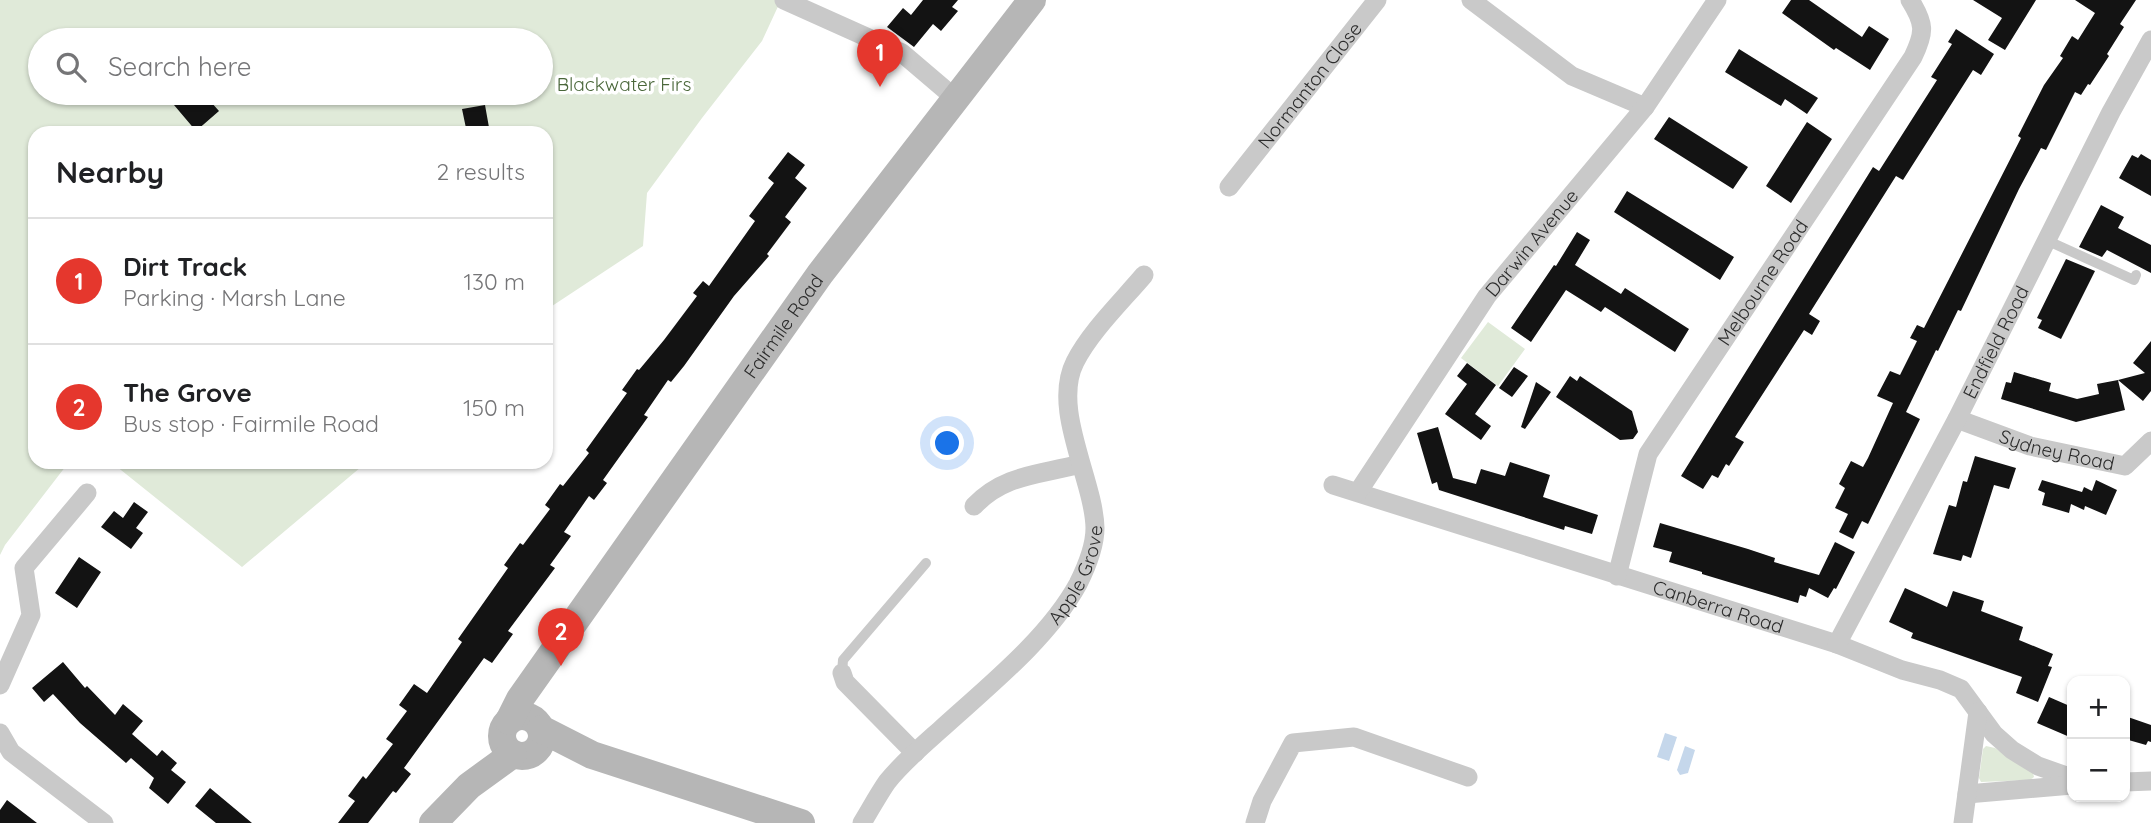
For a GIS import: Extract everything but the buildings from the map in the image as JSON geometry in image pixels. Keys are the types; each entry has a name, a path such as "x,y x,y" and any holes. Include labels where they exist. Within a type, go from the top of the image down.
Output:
{"main road":[{"name":"Fairmile Road","path":"523,735 520,699 820,274 1032,0"},
{"path":"433,823 523,735 801,823"}],"street":[{"path":"784,0 902,53 956,99"},
{"name":"Normanton Close","path":"1229,187 1248,177 1377,0"},
{"path":"1471,0 1572,76 1645,107"},
{"name":"Darwin Avenue","path":"1358,492 1487,296 1645,107 1717,0"},
{"name":"Melbourne Road","path":"1617,576 1648,454 1913,57 1923,36 1920,16 1910,0"},
{"name":"Endfield Road","path":"1837,644 1957,419 2046,240 2151,40"},
{"name":"Apple Grove","path":"862,823 888,781 915,753 982,694 1050,624 1078,583 1090,554 1095,530 1093,510 1071,426 1069,380 1074,363 1088,343 1144,275"},
{"name":"Sydney Road","path":"1957,419 2030,446 2125,466 2151,441"},
{"path":"974,506 988,491 1009,480 1080,464"},
{"name":"Canberra Road","path":"1333,485 1837,644 1902,670 1940,680 1961,689 1994,734 2012,750 2038,766 2067,776"},
{"path":"0,685 31,615 24,568 86,493"},
{"path":"842,673 845,682 915,753"},
{"path":"1963,823 1978,712"},
{"path":"0,733 11,752 104,823"},
{"path":"1255,823 1262,801 1293,743 1354,737 1468,776"},
{"path":"2130,782 2151,781"},
{"path":"1967,794 2067,785"}],"lane":[{"path":"2046,240 2134,280 2136,275"},
{"path":"842,673 843,660 926,563"}],"green space":[{"name":"Blackwater Firs","path":"0,0 781,0 762,41 647,193 643,246 553,305 553,126 28,126 28,469 64,469 0,555"},
{"path":"1488,322 1525,349 1498,386 1461,358"},
{"path":"120,469 359,469 242,567"},
{"path":"1986,746 1995,748 2033,773 2034,777 2030,780 1981,782 1979,778 1983,749"}],"water":[{"path":"1665,733 1677,737 1669,761 1657,757"},
{"path":"1685,746 1695,750 1688,773 1680,775 1677,770"}],"place":[{"name":"Dirt Track","path":"880,87"},
{"name":"The Grove","path":"561,666"}]}
